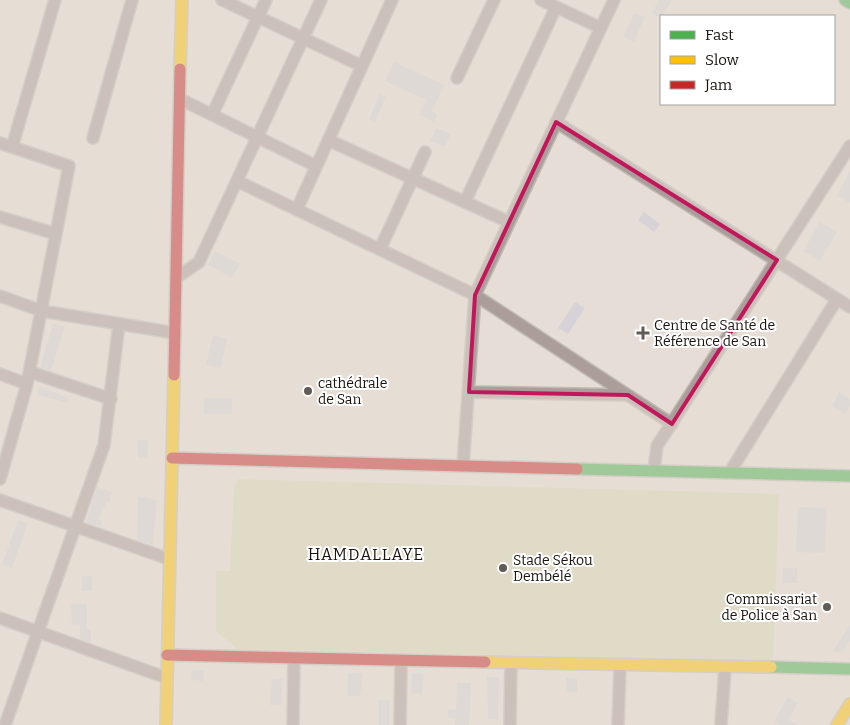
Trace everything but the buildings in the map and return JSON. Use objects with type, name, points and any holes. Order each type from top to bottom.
[{"type":"street","points":[[12,147],[55,0]]},
{"type":"street","points":[[93,138],[132,0]]},
{"type":"street","points":[[166,725],[182,0]]},
{"type":"street","points":[[222,0],[362,66]]},
{"type":"street","points":[[212,115],[266,0]]},
{"type":"street","points":[[176,278],[199,262],[321,0]]},
{"type":"street","points":[[296,209],[392,0]]},
{"type":"street","points":[[457,78],[494,0]]},
{"type":"street","points":[[541,0],[601,28]]},
{"type":"street","points":[[463,466],[475,295],[614,0]]},
{"type":"street","points":[[845,0],[850,3]]},
{"type":"street","points":[[465,202],[556,7]]},
{"type":"street","points":[[180,99],[316,166]]},
{"type":"street","points":[[556,122],[850,307]]},
{"type":"street","points":[[328,140],[510,222]]},
{"type":"street","points":[[0,143],[69,166],[30,372],[0,479]]},
{"type":"street","points":[[654,470],[657,446],[850,146]]},
{"type":"street","points":[[380,249],[426,152]]},
{"type":"street","points":[[237,181],[475,295],[672,424]]},
{"type":"street","points":[[0,216],[56,234]]},
{"type":"street","points":[[0,296],[42,311],[175,334]]},
{"type":"street","points":[[730,472],[837,299]]},
{"type":"street","points":[[5,725],[104,445],[119,324]]},
{"type":"street","points":[[30,372],[111,399]]},
{"type":"street","points":[[1,375],[27,384]]},
{"type":"street","points":[[468,392],[628,395]]},
{"type":"street","points":[[172,458],[850,476]]},
{"type":"street","points":[[0,500],[169,559]]},
{"type":"street","points":[[0,618],[167,678]]},
{"type":"street","points":[[168,655],[511,664],[850,669]]},
{"type":"street","points":[[293,725],[294,659]]},
{"type":"street","points":[[400,725],[401,661]]},
{"type":"street","points":[[510,725],[511,664]]},
{"type":"street","points":[[618,725],[620,666]]},
{"type":"street","points":[[721,725],[725,668]]},
{"type":"street","points":[[837,725],[850,704]]},
{"type":"highlighted area","points":[[556,122],[777,260],[672,424],[628,395],[469,392],[475,295]]},
{"type":"shaded area","name":"Stade Sékou Dembélé","points":[[238,479],[779,494],[773,661],[237,649],[216,631],[216,571],[230,571],[234,487]]},
{"type":"traffic: fast","points":[[845,0],[850,3]]},
{"type":"traffic: fast","points":[[577,469],[850,476]]},
{"type":"traffic: fast","points":[[771,667],[850,669]]},
{"type":"traffic: slow","points":[[180,69],[182,0]]},
{"type":"traffic: slow","points":[[166,725],[174,375]]},
{"type":"traffic: slow","points":[[485,662],[771,667]]},
{"type":"traffic: slow","points":[[837,725],[850,704]]},
{"type":"traffic: jam","points":[[174,375],[180,69]]},
{"type":"traffic: jam","points":[[172,458],[577,469]]},
{"type":"traffic: jam","points":[[167,655],[485,662]]},
{"type":"place","name":"Centre de Santé de Référence de San","points":[[643,333]]},
{"type":"place","name":"cathédrale de San","points":[[308,391]]},
{"type":"place","name":"Stade Sékou Dembélé","points":[[503,568]]},
{"type":"place","name":"Commissariat de Police à San","points":[[827,607]]},
{"type":"district","name":"HAMDALLAYE","points":[[366,554]]}]
